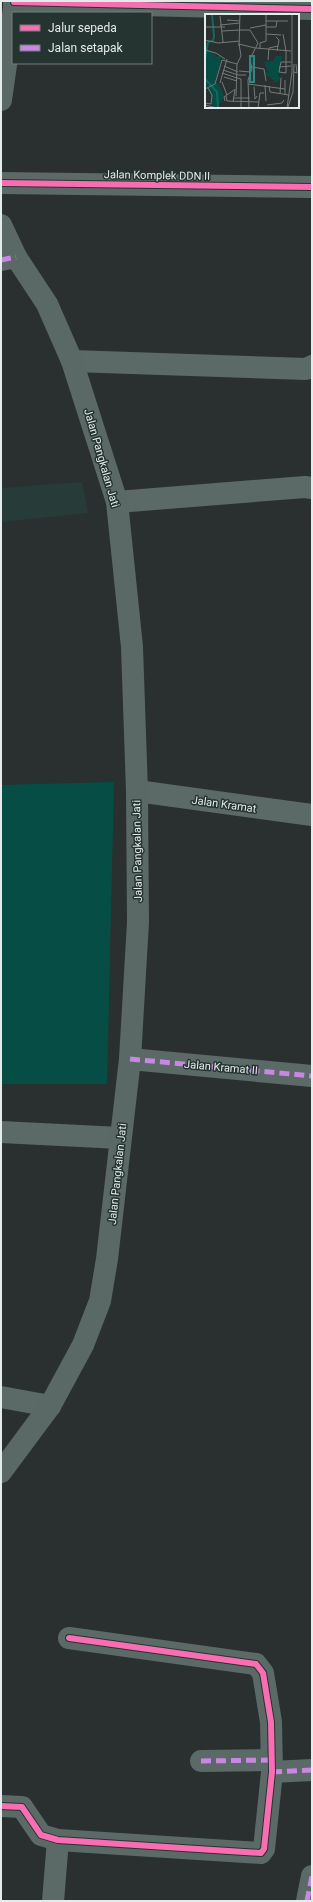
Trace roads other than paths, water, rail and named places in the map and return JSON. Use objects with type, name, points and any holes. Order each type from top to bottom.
[{"type":"main road","points":[[19,12],[21,2]]},
{"type":"main road","points":[[1,100],[12,46]]},
{"type":"main road","name":"Jalan Pangkalan Jati","points":[[1,225],[8,258],[47,304],[72,361],[117,502],[132,647],[137,791],[138,922],[130,1059],[107,1259],[100,1301],[83,1345],[50,1406],[1,1472]]},
{"type":"street","points":[[21,2],[312,9]]},
{"type":"street","name":"Jalan Komplek DDN II","points":[[6,183],[312,187]]},
{"type":"street","points":[[72,361],[306,369],[312,366]]},
{"type":"street","points":[[117,502],[305,487],[312,488]]},
{"type":"street","name":"Jalan Kramat","points":[[137,791],[312,815]]},
{"type":"street","name":"Jalan Kramat II","points":[[130,1059],[312,1076]]},
{"type":"street","points":[[1,1132],[120,1138]]},
{"type":"street","points":[[1,1397],[50,1406]]},
{"type":"street","points":[[1,1806],[22,1807],[42,1835],[58,1840],[261,1854],[264,1849],[272,1766],[271,1722],[263,1673],[256,1664],[69,1638]]},
{"type":"street","points":[[201,1761],[312,1770]]},
{"type":"street","points":[[53,1901],[58,1840]]},
{"type":"street","points":[[307,1901],[312,1876]]}]
